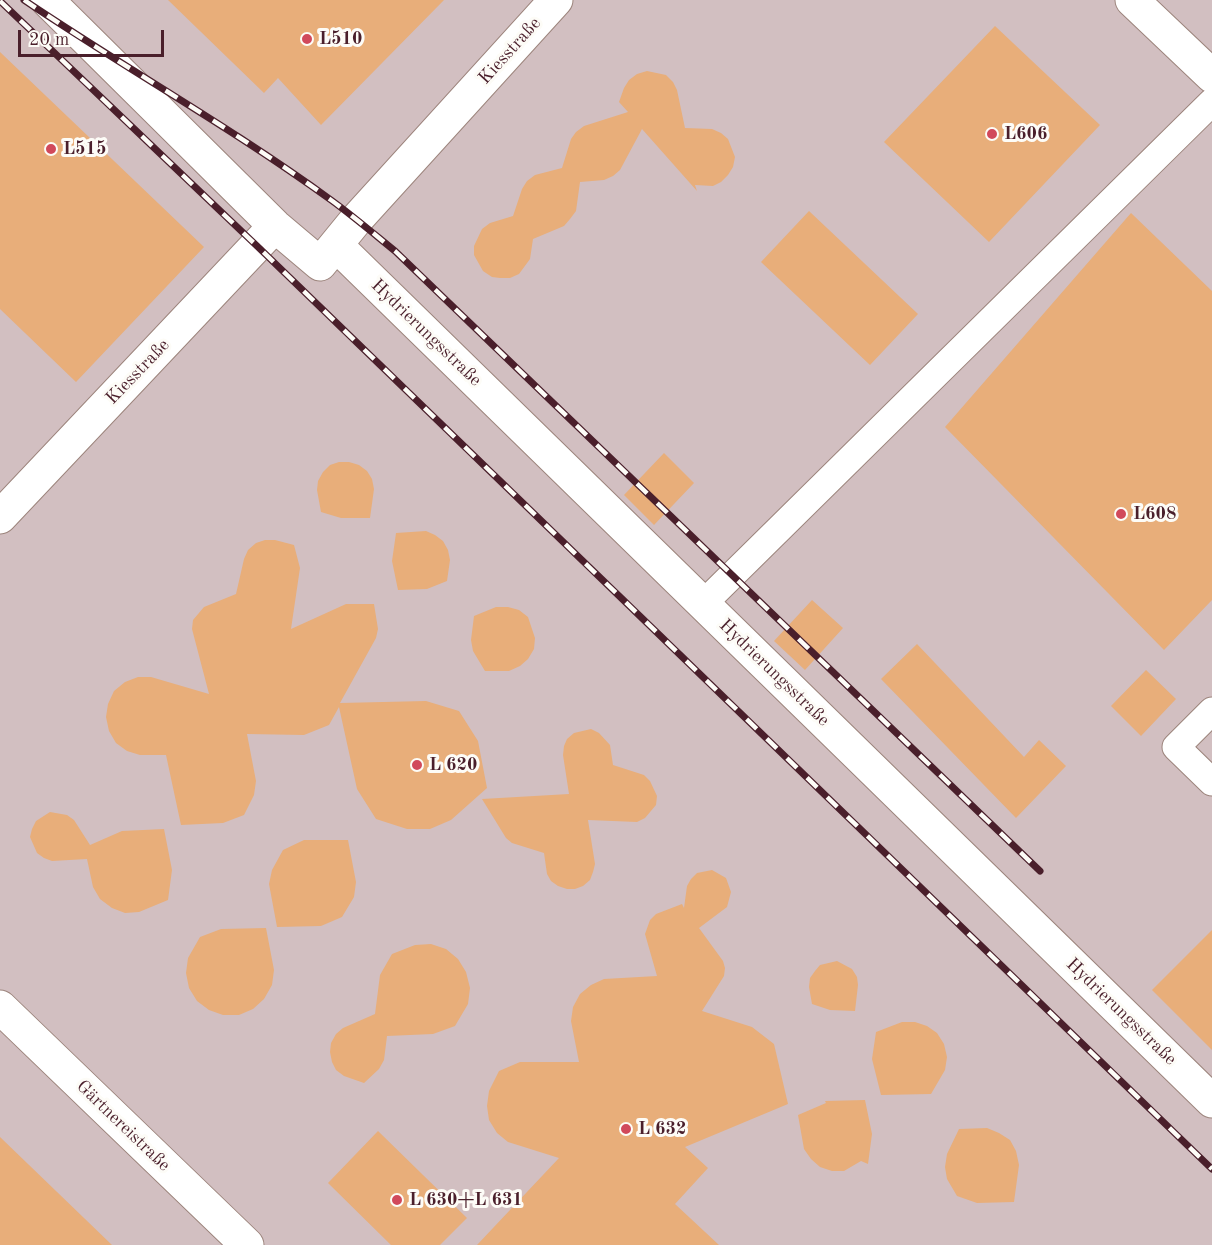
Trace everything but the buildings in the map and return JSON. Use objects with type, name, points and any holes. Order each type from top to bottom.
[{"type":"street","name":"Hydrierungsstraße","points":[[47,0],[275,226],[328,254],[704,604],[1212,1101]]},
{"type":"street","name":"Kiesstraße","points":[[328,254],[556,0]]},
{"type":"street","points":[[1132,0],[1212,76]]},
{"type":"street","name":"Kiesstraße","points":[[3,509],[275,226]]},
{"type":"street","name":"Gärtnereistraße","points":[[0,1007],[247,1245]]},
{"type":"lane","points":[[704,604],[1212,102]]},
{"type":"lane","points":[[1212,711],[1176,747],[1212,782]]},
{"type":"shaded area","points":[[0,0],[1212,0],[1212,1245],[0,1245]]},
{"type":"railway","points":[[24,0],[294,174],[339,206],[395,251],[1040,871]]},
{"type":"railway","points":[[0,1],[257,246],[1212,1169]]},
{"type":"place","name":"L510","points":[[307,39]]},
{"type":"place","name":"L606","points":[[992,134]]},
{"type":"place","name":"L515","points":[[51,149]]},
{"type":"place","name":"L608","points":[[1121,514]]},
{"type":"place","name":"L 620","points":[[417,765]]},
{"type":"place","name":"L 632","points":[[626,1129]]},
{"type":"place","name":"L 630+L 631","points":[[397,1200]]}]
